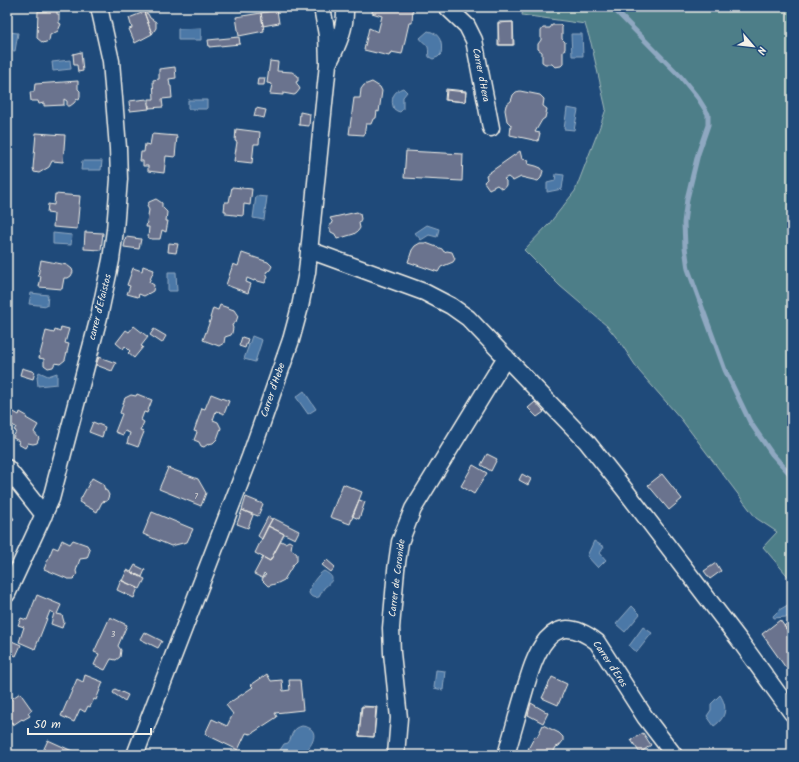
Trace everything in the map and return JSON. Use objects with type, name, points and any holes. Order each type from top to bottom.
[{"type":"street","name":"carrer d'Efaistos","points":[[7,594],[51,499],[103,301],[111,260],[119,179],[110,61],[99,7]]},
{"type":"street","name":"Carrer d'Hebe","points":[[135,755],[250,457],[291,340],[300,307],[307,272],[328,64],[327,35],[322,7]]},
{"type":"street","points":[[328,64],[340,39],[343,28],[345,7]]},
{"type":"street","name":"Carrer d'Hera","points":[[447,7],[466,26],[474,40],[491,128]]},
{"type":"street","points":[[309,250],[424,292],[438,298],[468,318],[587,442],[626,490],[740,640],[792,713]]},
{"type":"street","name":"Carrer de Coronide","points":[[396,755],[399,718],[392,653],[391,628],[400,542],[413,509],[506,357]]},
{"type":"street","points":[[7,468],[44,515]]},
{"type":"street","name":"Carrer d'Eros","points":[[506,755],[531,668],[537,653],[546,639],[554,633],[561,630],[570,629],[578,630],[589,635],[597,642],[645,717],[674,755]]},
{"type":"green space","points":[[523,7],[792,7],[792,581],[763,547],[777,532],[756,518],[681,419],[639,371],[620,342],[607,326],[560,286],[524,250],[549,224],[575,191],[606,109],[591,43],[585,24],[522,15]]},
{"type":"water","points":[[201,28],[201,40],[178,40],[178,29]]},
{"type":"water","points":[[428,31],[438,36],[442,46],[441,54],[433,59],[429,57],[428,47],[420,38]]},
{"type":"water","points":[[8,32],[18,33],[15,51],[7,50]]},
{"type":"water","points":[[571,34],[582,34],[583,56],[572,56]]},
{"type":"water","points":[[70,60],[71,69],[53,71],[52,62]]},
{"type":"water","points":[[403,88],[407,92],[403,97],[403,109],[400,112],[394,109],[392,99],[397,91]]},
{"type":"water","points":[[188,100],[207,100],[207,109],[188,109]]},
{"type":"water","points":[[567,108],[578,110],[574,130],[564,129]]},
{"type":"water","points":[[82,161],[102,161],[101,170],[81,170]]},
{"type":"water","points":[[556,174],[564,175],[562,189],[547,192],[547,183],[555,181]]},
{"type":"water","points":[[256,196],[267,197],[264,220],[253,218]]},
{"type":"water","points":[[427,225],[439,229],[437,237],[429,235],[421,240],[415,233]]},
{"type":"water","points":[[53,233],[72,235],[71,245],[53,244]]},
{"type":"water","points":[[168,272],[176,272],[177,291],[168,291]]},
{"type":"water","points":[[31,293],[48,295],[47,306],[29,304]]},
{"type":"water","points":[[252,336],[262,340],[255,362],[244,359]]},
{"type":"water","points":[[39,372],[48,376],[57,373],[57,384],[38,386],[37,377]]},
{"type":"water","points":[[304,391],[316,409],[308,414],[296,397]]},
{"type":"water","points":[[594,541],[604,547],[600,553],[606,560],[598,568],[587,556]]},
{"type":"water","points":[[324,571],[331,576],[332,580],[324,588],[319,597],[312,597],[309,593],[311,587],[317,577]]},
{"type":"water","points":[[792,601],[792,618],[774,618],[773,616],[779,610]]},
{"type":"water","points":[[632,606],[640,614],[625,632],[616,624]]},
{"type":"water","points":[[643,627],[652,633],[637,652],[629,646]]},
{"type":"water","points":[[436,670],[445,671],[443,690],[434,688]]},
{"type":"water","points":[[720,695],[723,699],[725,708],[723,716],[714,726],[707,716],[711,710],[711,704]]},
{"type":"water","points":[[302,726],[312,730],[314,734],[314,739],[309,748],[301,755],[282,755],[280,750],[284,744],[288,743],[295,729]]},
{"type":"building","points":[[47,7],[57,7],[59,23],[61,24],[58,31],[50,35],[49,41],[43,43],[37,38],[38,11],[47,11]]},
{"type":"building","points":[[373,7],[413,8],[412,23],[409,23],[402,54],[391,52],[389,56],[364,50],[369,28],[378,32],[382,16],[372,13]]},
{"type":"building","points":[[492,7],[515,7],[497,12]]},
{"type":"building","points":[[277,10],[279,23],[263,26],[261,13]]},
{"type":"building","points":[[144,12],[156,22],[156,28],[152,34]]},
{"type":"building","points":[[144,12],[152,34],[135,43],[129,29],[132,28],[129,18]]},
{"type":"building","points":[[261,13],[264,31],[239,36],[236,17]]},
{"type":"building","points":[[498,22],[513,22],[513,45],[498,45]]},
{"type":"building","points":[[513,22],[514,45],[499,45],[498,23]]},
{"type":"building","points":[[552,25],[560,25],[562,27],[562,39],[565,42],[563,64],[555,67],[552,64],[545,64],[542,62],[542,52],[538,49],[538,44],[541,40],[541,31],[543,28],[550,28]]},
{"type":"building","points":[[239,37],[240,44],[209,47],[208,40]]},
{"type":"building","points":[[81,52],[83,71],[78,72],[77,65],[74,65],[73,54]]},
{"type":"building","points":[[270,61],[278,62],[277,71],[292,72],[298,76],[298,81],[296,82],[300,89],[296,94],[270,94],[272,84],[267,83]]},
{"type":"building","points":[[175,67],[176,78],[169,79],[172,98],[162,99],[163,107],[149,108],[149,99],[154,99],[153,80],[159,79],[159,69]]},
{"type":"building","points":[[258,78],[265,78],[264,85],[257,85]]},
{"type":"building","points":[[78,81],[80,97],[79,100],[77,99],[70,106],[67,106],[67,101],[64,99],[64,105],[44,106],[44,103],[39,104],[38,101],[31,101],[30,92],[34,92],[35,84]]},
{"type":"building","points":[[372,82],[380,87],[382,91],[379,112],[377,111],[376,118],[373,119],[371,124],[366,124],[364,135],[349,134],[354,98],[360,98],[361,89],[364,85]]},
{"type":"building","points":[[446,89],[466,91],[465,102],[445,100]]},
{"type":"building","points":[[447,90],[466,92],[465,102],[446,100]]},
{"type":"building","points":[[520,91],[540,95],[544,99],[543,106],[547,109],[545,118],[542,120],[535,132],[540,133],[538,141],[510,135],[511,125],[507,121],[505,110],[506,105],[511,101],[516,92]]},
{"type":"building","points":[[147,99],[149,109],[130,111],[129,101]]},
{"type":"building","points":[[256,108],[266,110],[264,118],[254,116]]},
{"type":"building","points":[[300,112],[310,114],[309,126],[299,125]]},
{"type":"building","points":[[236,129],[260,132],[259,144],[254,144],[252,163],[234,161],[237,142],[235,141]]},
{"type":"building","points":[[36,133],[65,135],[63,162],[52,161],[49,167],[39,173],[34,172],[33,168]]},
{"type":"building","points":[[152,134],[177,136],[175,157],[166,156],[164,173],[148,171],[148,166],[143,166],[143,161],[140,161],[141,152],[144,152],[145,144],[150,145]]},
{"type":"building","points":[[406,151],[463,154],[462,181],[404,178]]},
{"type":"building","points":[[520,151],[522,159],[529,160],[528,164],[541,168],[543,171],[541,178],[538,181],[521,177],[513,181],[508,177],[504,179],[506,181],[506,185],[504,188],[502,189],[497,185],[489,189],[484,182],[487,179],[486,175]]},
{"type":"building","points":[[232,187],[252,189],[250,205],[244,204],[243,216],[226,214],[226,211],[224,211],[225,202],[229,202]]},
{"type":"building","points":[[55,194],[80,196],[77,229],[53,227],[54,214],[47,213],[48,204],[54,205]]},
{"type":"building","points":[[156,199],[162,203],[162,207],[167,212],[166,221],[168,221],[166,232],[162,230],[160,239],[152,239],[148,238],[149,227],[146,227],[149,210],[147,206],[149,202]]},
{"type":"building","points":[[357,212],[360,214],[361,219],[359,223],[360,228],[358,231],[354,234],[337,239],[335,234],[331,232],[329,226],[333,223],[330,218]]},
{"type":"building","points":[[85,232],[103,233],[101,250],[84,249]]},
{"type":"building","points":[[126,237],[141,239],[139,249],[124,247]]},
{"type":"building","points":[[169,243],[178,244],[176,253],[168,252]]},
{"type":"building","points":[[420,243],[426,243],[442,249],[444,252],[452,252],[455,259],[453,262],[441,267],[438,272],[408,262],[412,250]]},
{"type":"building","points":[[242,253],[268,262],[272,266],[270,270],[266,272],[268,277],[265,283],[247,278],[246,282],[251,284],[248,293],[226,285],[233,264],[238,266]]},
{"type":"building","points":[[41,260],[67,265],[72,269],[73,272],[71,276],[64,278],[62,289],[39,287],[41,276],[38,276]]},
{"type":"building","points":[[143,266],[154,270],[149,282],[154,285],[153,291],[144,296],[139,294],[138,297],[127,294],[130,286],[127,285],[133,268],[142,271]]},
{"type":"building","points":[[220,305],[234,310],[238,316],[236,322],[232,325],[233,328],[231,335],[225,337],[224,343],[219,346],[203,340],[213,308],[218,310]]},
{"type":"building","points":[[134,326],[148,337],[141,346],[143,347],[134,358],[128,353],[130,351],[125,346],[123,349],[116,343],[126,330],[129,332]]},
{"type":"building","points":[[61,327],[69,329],[65,343],[69,344],[65,360],[60,364],[55,363],[53,367],[48,368],[44,365],[44,359],[39,358],[46,331],[54,333],[55,330],[60,332]]},
{"type":"building","points":[[154,329],[166,336],[162,343],[150,335]]},
{"type":"building","points":[[242,337],[248,339],[245,348],[239,346]]},
{"type":"building","points":[[99,357],[116,363],[112,371],[96,365]]},
{"type":"building","points":[[22,368],[35,372],[33,379],[20,375]]},
{"type":"building","points":[[137,394],[152,400],[147,413],[144,412],[141,420],[144,422],[140,431],[144,432],[138,447],[127,443],[130,433],[125,431],[123,435],[115,432],[122,414],[120,413],[125,398],[131,395],[136,396]]},
{"type":"building","points":[[211,394],[229,401],[224,414],[216,411],[213,420],[218,422],[221,428],[217,439],[213,443],[204,447],[201,446],[199,442],[194,440],[197,432],[194,431],[202,408],[205,409]]},
{"type":"building","points":[[535,402],[544,412],[537,417],[528,408]]},
{"type":"building","points":[[7,408],[19,415],[20,412],[27,416],[26,418],[38,425],[34,432],[39,438],[37,443],[28,443],[25,448],[18,444],[19,441],[13,438],[16,427],[7,423]]},
{"type":"building","points":[[93,422],[105,427],[102,437],[89,432]]},
{"type":"building","points":[[487,454],[497,459],[491,471],[481,465]]},
{"type":"building","points":[[473,465],[487,473],[474,494],[461,486]]},
{"type":"building","points":[[168,468],[198,479],[206,493],[201,506],[159,489]]},
{"type":"building","points":[[522,474],[531,479],[528,485],[519,480]]},
{"type":"building","points":[[662,474],[682,499],[669,510],[648,485]]},
{"type":"building","points":[[92,478],[103,484],[109,495],[107,501],[102,502],[97,512],[79,502]]},
{"type":"building","points":[[343,484],[362,492],[350,524],[330,517]]},
{"type":"building","points":[[246,497],[263,504],[258,516],[242,510]]},
{"type":"building","points":[[359,500],[365,502],[359,519],[352,516]]},
{"type":"building","points":[[8,510],[14,519],[7,523],[7,511]]},
{"type":"building","points":[[242,510],[253,515],[248,528],[237,524]]},
{"type":"building","points":[[152,512],[193,529],[187,542],[171,546],[143,534]]},
{"type":"building","points":[[268,517],[272,519],[262,539],[258,536]]},
{"type":"building","points":[[273,518],[299,531],[295,539],[268,526]]},
{"type":"building","points":[[268,526],[284,534],[270,561],[255,553]]},
{"type":"building","points":[[62,540],[70,544],[73,540],[87,545],[90,550],[87,558],[80,559],[76,571],[77,575],[73,579],[68,579],[44,569],[53,547],[58,549]]},
{"type":"building","points":[[281,541],[285,543],[289,541],[292,543],[291,549],[297,554],[297,561],[284,580],[268,586],[262,580],[266,575],[264,573],[262,578],[254,574],[263,557],[270,561]]},
{"type":"building","points":[[327,560],[335,567],[331,572],[322,565]]},
{"type":"building","points":[[716,563],[721,571],[710,579],[704,571]]},
{"type":"building","points":[[135,565],[145,570],[142,577],[131,572]]},
{"type":"building","points":[[127,570],[145,579],[140,589],[122,581]]},
{"type":"building","points":[[121,580],[138,588],[134,598],[117,590]]},
{"type":"building","points":[[37,595],[61,605],[57,614],[62,615],[64,622],[62,628],[51,624],[54,613],[50,611],[35,649],[19,642],[24,627],[18,625],[21,618],[27,620]]},
{"type":"building","points":[[110,617],[127,625],[118,646],[121,650],[120,657],[116,660],[111,659],[105,670],[94,665],[99,654],[94,652]]},
{"type":"building","points":[[780,620],[792,637],[792,663],[786,668],[762,634]]},
{"type":"building","points":[[789,622],[792,626],[792,637],[784,626]]},
{"type":"building","points":[[144,632],[162,641],[158,648],[140,639]]},
{"type":"building","points":[[7,639],[21,645],[16,656],[7,652]]},
{"type":"building","points":[[267,674],[271,681],[282,680],[283,691],[290,690],[289,680],[300,680],[303,710],[275,713],[277,717],[251,734],[246,733],[238,750],[205,734],[212,719],[227,726],[233,714],[226,705],[253,687],[251,685]]},
{"type":"building","points":[[85,675],[103,682],[96,700],[94,699],[90,707],[88,706],[85,712],[80,709],[74,722],[61,716],[77,679],[83,682]]},
{"type":"building","points":[[552,677],[567,684],[558,705],[542,698]]},
{"type":"building","points":[[115,689],[128,695],[125,701],[113,693]]},
{"type":"building","points":[[20,693],[32,710],[28,713],[30,716],[13,725],[7,715],[7,702]]},
{"type":"building","points":[[531,703],[548,713],[543,723],[528,715]]},
{"type":"building","points":[[362,706],[377,707],[374,737],[359,736]]},
{"type":"building","points":[[361,707],[376,707],[374,737],[359,736]]},
{"type":"building","points":[[543,725],[559,733],[563,737],[563,741],[556,747],[552,755],[528,755],[530,750],[528,749],[535,736],[537,737]]},
{"type":"building","points":[[643,733],[651,745],[640,753],[631,740]]},
{"type":"building","points":[[48,740],[81,755],[41,755]]},
{"type":"waterway","points":[[612,7],[681,77],[698,98],[708,114],[708,125],[698,154],[687,199],[684,223],[688,269],[725,370],[750,422],[772,454],[792,476]]}]
